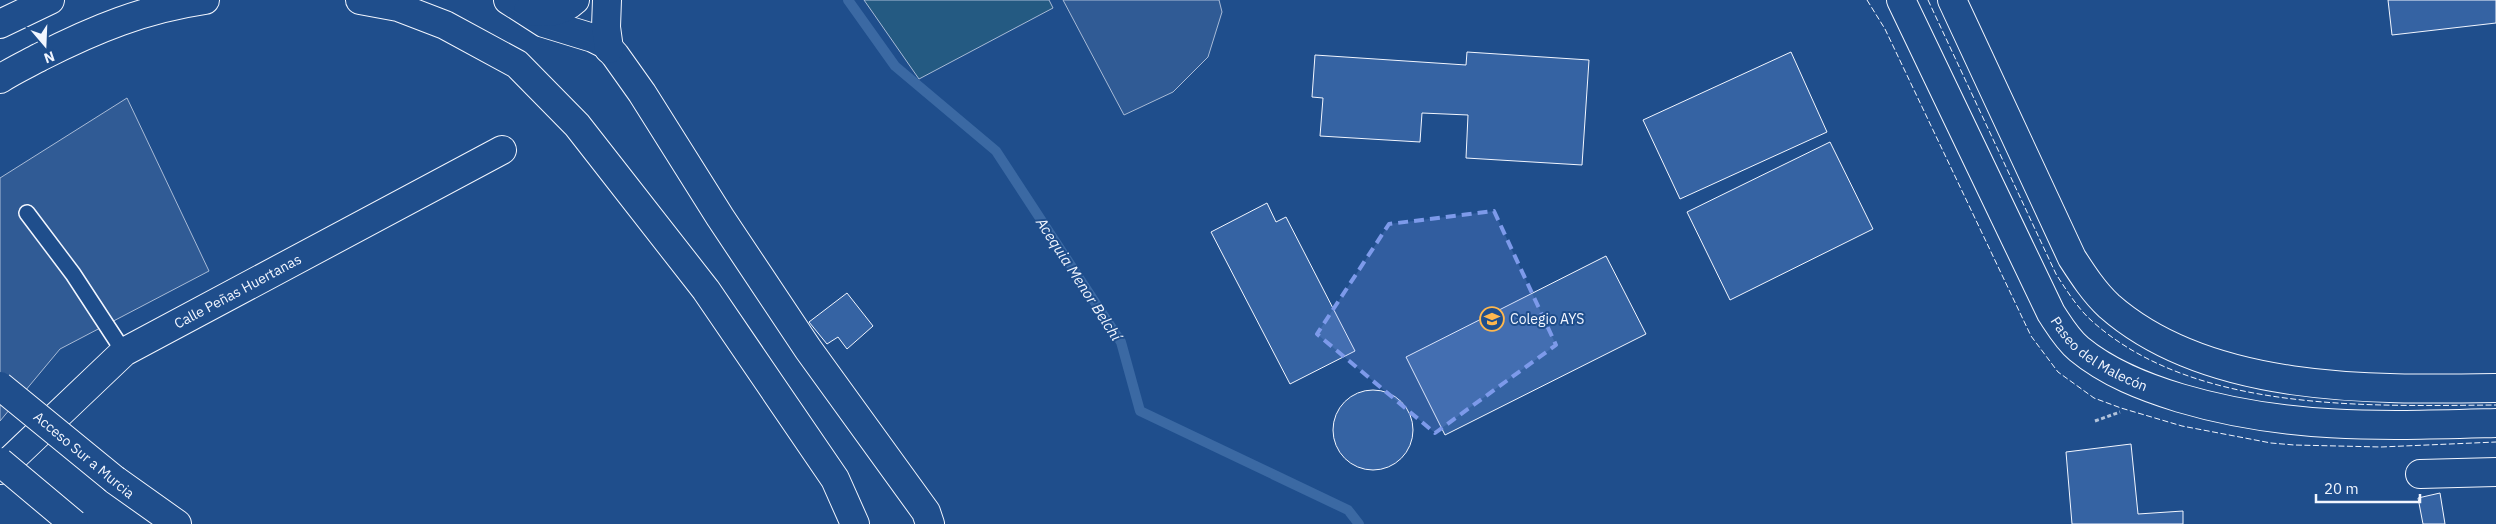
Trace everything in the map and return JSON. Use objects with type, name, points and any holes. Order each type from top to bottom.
[{"type":"main road","points":[[0,24],[50,0]]},
{"type":"main road","points":[[0,79],[67,43],[125,18],[168,6],[205,0]]},
{"type":"main road","points":[[360,0],[398,7],[445,25],[517,64],[578,125],[706,290],[835,478],[855,524]]},
{"type":"main road","points":[[515,5],[550,13],[565,8],[575,0]]},
{"type":"main road","points":[[607,0],[606,27],[609,49]]},
{"type":"main road","name":"Paseo del Malecón","points":[[1901,0],[2050,313],[2078,348],[2093,360],[2127,378],[2165,393],[2206,405],[2282,420],[2338,425],[2496,423]]},
{"type":"main road","points":[[1952,0],[2072,258],[2097,293],[2123,316],[2168,345],[2196,356],[2245,370],[2304,382],[2376,389],[2496,388]]},
{"type":"main road","points":[[515,5],[544,23],[584,33],[605,44],[609,49],[642,93],[720,217],[808,349],[926,512],[930,524]]},
{"type":"main road","name":"Calle Peñas Huertanas","points":[[0,470],[124,352],[502,150]]},
{"type":"main road","name":"Acceso Sur a Murcia","points":[[0,386],[167,524]]},
{"type":"main road","points":[[0,462],[74,524]]},
{"type":"main road","points":[[2420,474],[2496,472]]},
{"type":"main road","points":[[115,480],[177,524]]},
{"type":"lane","points":[[26,213],[73,274],[124,352]]},
{"type":"path","points":[[2095,421],[2121,411]]},
{"type":"highlighted area","points":[[1494,211],[1556,345],[1435,433],[1317,334],[1389,224]]},
{"type":"shaded area","points":[[864,0],[1049,0],[1053,8],[919,79]]},
{"type":"shaded area","points":[[1063,0],[1219,0],[1222,12],[1208,57],[1173,92],[1124,115]]},
{"type":"shaded area","points":[[127,98],[209,271],[60,349],[0,421],[0,178]]},
{"type":"building","points":[[2388,0],[2496,0],[2496,23],[2392,35]]},
{"type":"building","points":[[1467,52],[1589,60],[1582,165],[1466,158],[1468,115],[1422,113],[1420,142],[1320,136],[1323,98],[1312,97],[1315,55],[1466,65]]},
{"type":"building","points":[[1791,52],[1827,132],[1680,199],[1643,120]]},
{"type":"building","points":[[1830,142],[1873,229],[1730,300],[1687,212]]},
{"type":"building","points":[[1267,203],[1276,222],[1286,217],[1355,351],[1290,384],[1211,232]]},
{"type":"building","points":[[1606,256],[1646,334],[1445,435],[1406,357]]},
{"type":"building","points":[[847,293],[873,326],[847,349],[838,337],[827,344],[809,322]]},
{"type":"building","points":[[1373,390],[1388,393],[1401,402],[1410,415],[1413,430],[1410,445],[1401,458],[1388,467],[1373,470],[1358,467],[1345,458],[1336,445],[1333,430],[1336,415],[1345,402],[1358,393]]},
{"type":"building","points":[[2131,444],[2138,514],[2183,511],[2183,524],[2072,524],[2066,452]]},
{"type":"building","points":[[2440,493],[2445,524],[2423,524],[2418,498]]},
{"type":"waterway","name":"Acequia Menor Belchí","points":[[848,0],[895,66],[996,151],[1121,342],[1140,411],[1348,510],[1359,524]]},
{"type":"fence","points":[[1867,0],[1885,29],[2031,336],[2058,372],[2094,398],[2182,426],[2271,443],[2381,447],[2496,442]]},
{"type":"fence","points":[[1928,0],[2056,274],[2073,300],[2093,322],[2135,352],[2181,374],[2232,389],[2285,398],[2339,403],[2394,405],[2496,405]]},
{"type":"place","name":"Colegio AYS","points":[[1492,319]]}]
